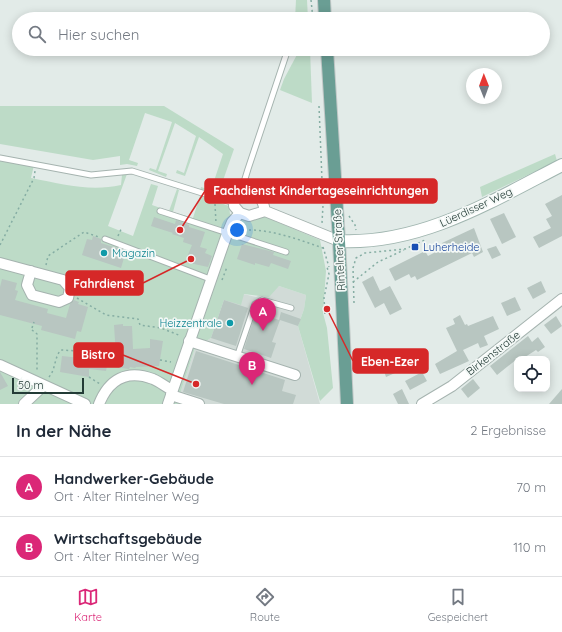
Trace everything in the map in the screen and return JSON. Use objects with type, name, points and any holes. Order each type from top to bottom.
[{"type":"main road","points":[[324,0],[325,12]]},
{"type":"main road","name":"Rintelner Straße","points":[[327,56],[347,404]]},
{"type":"main road","name":"Lüerdisser Weg","points":[[339,241],[365,241],[421,230],[454,220],[562,166]]},
{"type":"street","points":[[265,211],[258,194],[252,189],[245,188],[238,192],[234,200],[236,210],[240,213],[249,216],[265,211],[339,241]]},
{"type":"street","points":[[170,396],[189,341],[232,235],[232,222],[240,213]]},
{"type":"street","points":[[0,263],[66,282],[70,288],[70,295],[65,301],[59,302],[32,295],[27,285],[31,272]]},
{"type":"street","name":"Birkenstraße","points":[[422,404],[452,386],[562,299]]},
{"type":"street","points":[[189,341],[295,375]]},
{"type":"street","points":[[0,365],[85,404]]},
{"type":"street","points":[[99,404],[107,388],[121,378],[133,375],[153,379],[170,396],[199,404]]},
{"type":"street","points":[[24,404],[43,386]]},
{"type":"lane","points":[[245,188],[244,182],[248,169],[286,56]]},
{"type":"lane","points":[[0,158],[90,175],[132,171],[234,200]]},
{"type":"lane","points":[[160,211],[286,252]]},
{"type":"lane","points":[[105,239],[214,281]]},
{"type":"lane","points":[[237,357],[254,304],[262,300],[292,308]]},
{"type":"path","points":[[311,0],[312,12]]},
{"type":"path","points":[[319,104],[323,206]]},
{"type":"path","points":[[0,245],[34,178],[37,164]]},
{"type":"path","points":[[115,243],[122,227]]},
{"type":"path","points":[[232,235],[239,231],[256,230],[289,236],[323,248]]},
{"type":"path","points":[[43,275],[48,256],[84,232],[105,239]]},
{"type":"path","points":[[353,282],[378,262],[405,249]]},
{"type":"path","points":[[353,268],[355,261],[360,256]]},
{"type":"path","points":[[214,281],[223,279],[228,265]]},
{"type":"path","points":[[326,314],[324,298],[328,274],[327,267]]},
{"type":"path","points":[[70,295],[91,304],[106,315],[138,319],[140,325],[161,328],[189,341]]},
{"type":"path","points":[[34,322],[32,329],[37,334],[36,369],[43,386]]},
{"type":"path","points":[[43,386],[53,373],[57,354],[61,350],[79,351],[83,354],[84,359]]},
{"type":"path","points":[[160,360],[175,362]]},
{"type":"path","points":[[88,377],[107,388]]},
{"type":"shaded area","points":[[279,286],[306,295],[304,309],[298,326],[320,404],[187,404],[178,400],[195,348],[211,338],[224,300],[243,294],[256,297]]},
{"type":"green space","points":[[296,0],[307,0],[308,12],[295,12]]},
{"type":"green space","points":[[296,56],[310,56],[312,103],[280,90]]},
{"type":"green space","points":[[0,106],[164,106],[234,149],[219,192],[229,196],[228,199],[200,191],[201,187],[211,190],[223,154],[199,137],[185,176],[176,173],[177,170],[184,173],[196,136],[175,123],[158,171],[167,174],[166,177],[149,170],[150,168],[156,170],[172,122],[145,113],[129,160],[138,163],[137,166],[127,164],[120,165],[120,156],[93,160],[0,144]]},
{"type":"green space","points":[[555,154],[557,161],[482,197],[480,187]]},
{"type":"green space","points":[[0,161],[34,165],[31,178],[65,185],[98,188],[110,187],[121,185],[122,175],[127,174],[108,226],[133,236],[151,184],[158,186],[152,205],[169,211],[177,189],[179,190],[173,212],[193,218],[200,196],[229,206],[230,214],[246,218],[263,216],[320,240],[326,271],[323,313],[327,328],[333,388],[320,401],[298,326],[304,309],[306,295],[279,286],[269,297],[244,294],[241,305],[224,300],[211,338],[195,348],[178,400],[187,404],[0,404]]},
{"type":"building","points":[[562,195],[562,236],[539,248],[533,237],[551,228],[546,219],[552,216],[545,204]]},
{"type":"building","points":[[504,213],[516,237],[502,244],[490,219]]},
{"type":"building","points":[[154,217],[175,224],[176,220],[189,225],[189,227],[205,232],[200,247],[207,249],[205,253],[212,256],[208,267],[185,262],[192,245],[183,242],[184,238],[151,226]]},
{"type":"building","points":[[474,228],[483,252],[474,257],[472,253],[417,280],[415,276],[411,278],[409,274],[395,281],[389,269],[425,251],[428,256],[445,247],[442,243]]},
{"type":"building","name":"Magazin","points":[[93,236],[101,239],[101,243],[126,251],[121,268],[82,255],[87,239],[92,240]]},
{"type":"building","points":[[242,244],[274,252],[273,255],[291,261],[288,269],[271,263],[269,267],[255,263],[255,265],[237,259]]},
{"type":"building","points":[[496,246],[501,255],[492,259],[487,249]]},
{"type":"building","points":[[373,276],[380,291],[390,286],[402,309],[390,315],[384,303],[375,308],[362,282]]},
{"type":"building","points":[[2,279],[17,283],[15,290],[18,291],[15,300],[48,309],[47,313],[66,318],[70,304],[74,300],[79,302],[78,304],[88,307],[81,332],[77,331],[75,339],[41,330],[42,326],[0,315],[0,287]]},
{"type":"building","points":[[541,281],[546,292],[533,299],[527,288]]},
{"type":"building","points":[[515,297],[521,310],[507,316],[501,303]]},
{"type":"building","name":"Heizzentrale","points":[[224,300],[248,308],[236,346],[211,338]]},
{"type":"building","points":[[256,312],[279,320],[281,312],[301,319],[298,326],[280,320],[272,342],[276,343],[271,358],[244,349]]},
{"type":"building","points":[[460,315],[465,325],[467,324],[468,326],[493,316],[499,329],[484,336],[488,345],[480,348],[478,343],[463,350],[469,361],[440,374],[435,364],[457,351],[446,328],[455,324],[453,319]]},
{"type":"building","points":[[556,316],[562,326],[551,334],[544,325]]},
{"type":"building","points":[[123,324],[123,326],[132,326],[133,349],[150,348],[150,339],[163,341],[159,366],[130,367],[129,369],[107,366],[106,371],[89,369],[89,377],[60,372],[62,356],[90,359],[90,353],[116,356],[114,325]]},
{"type":"building","points":[[528,336],[532,342],[538,337],[545,347],[538,352],[536,350],[527,356],[514,356],[514,361],[497,375],[490,366]]},
{"type":"building","points":[[196,351],[285,380],[282,391],[296,395],[293,404],[224,404],[183,392]]},
{"type":"building","points":[[390,362],[395,373],[386,377],[382,365]]},
{"type":"building","points":[[0,372],[8,386],[0,390]]},
{"type":"building","points":[[422,372],[427,381],[410,390],[405,381]]},
{"type":"building","points":[[473,379],[480,388],[468,398],[461,389]]},
{"type":"building","points":[[402,389],[409,404],[398,404],[393,394]]},
{"type":"building","points":[[562,389],[562,404],[549,404]]},
{"type":"place","name":"Fachdienst Kindertageseinrichtungen","points":[[180,230]]},
{"type":"place","name":"Luherheide","points":[[415,247]]},
{"type":"place","name":"Magazin","points":[[104,253]]},
{"type":"place","name":"Fahrdienst","points":[[191,259]]},
{"type":"place","name":"Eben-Ezer","points":[[327,309]]},
{"type":"place","name":"Heizzentrale","points":[[230,323]]},
{"type":"place","name":"Handwerker-Gebäude","points":[[263,331]]},
{"type":"place","name":"Bistro","points":[[196,384]]},
{"type":"place","name":"Wirtschaftsgebäude","points":[[252,385]]}]
